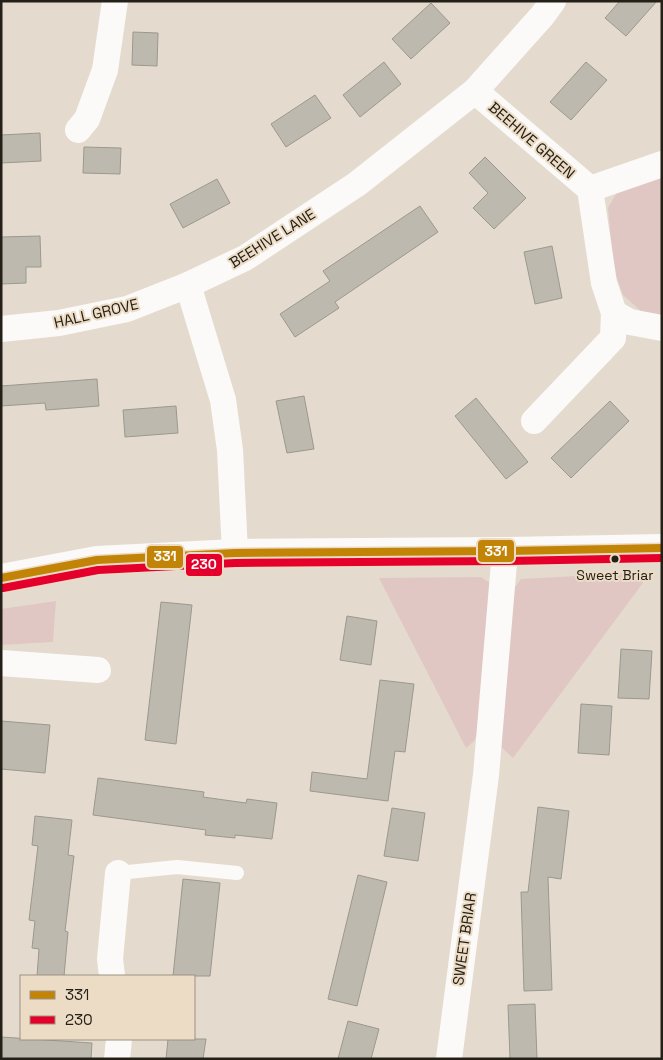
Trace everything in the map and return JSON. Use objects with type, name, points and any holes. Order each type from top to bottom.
[{"type":"street","points":[[78,130],[87,120],[105,70],[115,1]]},
{"type":"street","name":"BEEHIVE LANE","points":[[188,285],[245,258],[357,184],[475,91],[542,16],[553,1]]},
{"type":"street","name":"BEEHIVE GREEN","points":[[475,91],[590,189],[604,282],[614,313],[613,338],[534,421]]},
{"type":"street","name":"BEEHIVE GREEN","points":[[590,189],[662,164]]},
{"type":"street","points":[[188,285],[223,400],[230,450],[236,553]]},
{"type":"street","name":"HALL GROVE","points":[[1,329],[59,323],[127,309],[188,285]]},
{"type":"street","points":[[614,313],[630,322],[662,328]]},
{"type":"street","points":[[1,578],[97,560],[236,553],[662,548]]},
{"type":"street","name":"SWEET BRIAR","points":[[448,1059],[486,775],[505,551]]},
{"type":"street","points":[[1,663],[98,670]]},
{"type":"street","points":[[112,975],[110,959],[118,873]]},
{"type":"street","points":[[117,1059],[119,1040]]},
{"type":"lane","points":[[118,873],[177,867],[238,874]]},
{"type":"shaded area","points":[[662,174],[662,320],[643,313],[623,295],[614,270],[608,208],[620,187]]},
{"type":"shaded area","points":[[651,572],[513,758],[502,748],[501,735],[513,590],[521,579]]},
{"type":"shaded area","points":[[481,577],[490,583],[478,732],[474,741],[466,748],[379,578]]},
{"type":"shaded area","points":[[56,601],[53,642],[1,645],[1,609]]},
{"type":"building","points":[[620,1],[657,1],[626,36],[605,18]]},
{"type":"building","points":[[431,3],[450,23],[411,59],[392,39]]},
{"type":"building","points":[[133,32],[158,33],[157,66],[132,65]]},
{"type":"building","points":[[384,62],[401,84],[360,117],[343,95]]},
{"type":"building","points":[[586,62],[607,80],[571,120],[550,102]]},
{"type":"building","points":[[315,95],[331,118],[286,147],[271,124]]},
{"type":"building","points":[[40,133],[41,161],[1,163],[1,135]]},
{"type":"building","points":[[84,147],[121,148],[120,174],[83,173]]},
{"type":"building","points":[[485,157],[526,198],[494,229],[473,208],[488,193],[469,173]]},
{"type":"building","points":[[217,179],[230,203],[183,228],[170,204]]},
{"type":"building","points":[[420,206],[438,232],[335,302],[339,308],[295,337],[280,314],[330,281],[323,271]]},
{"type":"building","points":[[40,236],[41,267],[26,267],[26,283],[1,284],[1,237]]},
{"type":"building","points":[[552,246],[562,298],[535,304],[524,252]]},
{"type":"building","points":[[97,379],[99,406],[46,410],[45,403],[1,406],[1,386]]},
{"type":"building","points":[[304,396],[314,449],[287,453],[276,401]]},
{"type":"building","points":[[476,398],[528,462],[506,479],[455,416]]},
{"type":"building","points":[[610,401],[629,421],[571,478],[551,458]]},
{"type":"building","points":[[176,406],[178,433],[125,437],[123,410]]},
{"type":"building","points":[[161,602],[192,605],[176,744],[145,740]]},
{"type":"building","points":[[347,616],[377,621],[371,665],[340,660]]},
{"type":"building","points":[[621,649],[652,651],[649,699],[618,698]]},
{"type":"building","points":[[380,680],[414,684],[405,752],[395,751],[388,801],[310,791],[312,772],[367,779]]},
{"type":"building","points":[[581,704],[612,706],[609,755],[578,753]]},
{"type":"building","points":[[1,721],[50,725],[45,773],[1,769]]},
{"type":"building","points":[[98,778],[204,792],[203,797],[246,803],[247,799],[277,803],[272,839],[235,835],[235,838],[205,835],[206,830],[93,815]]},
{"type":"building","points":[[538,807],[569,811],[561,879],[548,877],[552,990],[524,991],[521,892],[528,892]]},
{"type":"building","points":[[392,808],[425,813],[418,861],[384,856]]},
{"type":"building","points":[[35,816],[72,820],[68,855],[74,856],[65,931],[68,932],[64,975],[37,975],[39,949],[32,948],[35,921],[29,920],[38,846],[32,845]]},
{"type":"building","points":[[358,875],[387,882],[357,1006],[328,999]]},
{"type":"building","points":[[183,879],[220,883],[210,976],[173,975]]},
{"type":"building","points":[[535,1004],[537,1059],[510,1059],[508,1005]]},
{"type":"building","points":[[348,1021],[379,1029],[371,1059],[338,1059]]},
{"type":"building","points":[[1,1037],[20,1038],[20,1040],[92,1043],[91,1059],[1,1059]]},
{"type":"building","points":[[206,1039],[203,1059],[166,1059],[168,1040]]},
{"type":"transit line","name":"331","points":[[1,578],[97,560],[235,553],[662,548]]},
{"type":"transit line","name":"230","points":[[3,588],[98,570],[235,563],[662,558]]},
{"type":"place","name":"Sweet Briar","points":[[615,559]]}]
